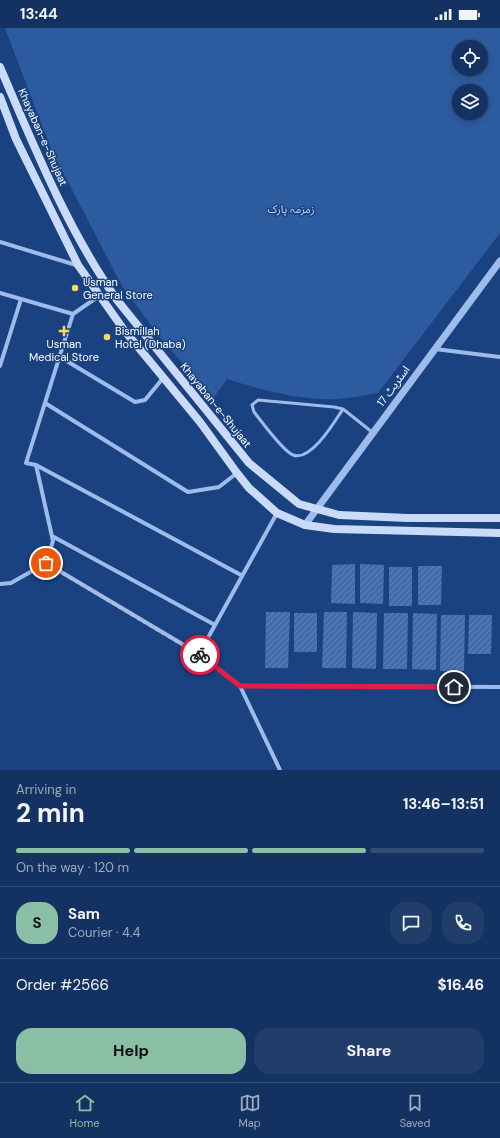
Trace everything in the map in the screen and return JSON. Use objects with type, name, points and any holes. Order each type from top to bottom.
[{"type":"main road","name":"Khayaban-e-Shujaat","points":[[0,67],[47,175],[98,274],[116,300],[249,463],[299,504],[316,510],[339,515],[407,518],[500,518]]},
{"type":"main road","name":"Khayaban-e-Shujaat","points":[[0,97],[16,139],[78,265],[124,330],[200,422],[249,488],[277,513],[305,524],[334,529],[500,532]]},
{"type":"street","points":[[0,242],[78,265]]},
{"type":"street","name":"اسٹریٹ 17","points":[[305,524],[500,261]]},
{"type":"street","points":[[0,293],[73,314]]},
{"type":"street","points":[[99,296],[73,314],[26,463],[36,465],[241,575]]},
{"type":"street","points":[[0,366],[21,299]]},
{"type":"street","points":[[434,349],[500,357]]},
{"type":"street","points":[[60,357],[135,402],[145,400],[164,377]]},
{"type":"street","points":[[45,403],[188,492],[219,487],[237,473]]},
{"type":"street","points":[[0,584],[11,583],[46,563],[53,541],[36,465]]},
{"type":"street","points":[[198,654],[277,513]]},
{"type":"street","points":[[52,536],[214,625]]},
{"type":"street","points":[[46,563],[198,654],[240,686],[280,770]]},
{"type":"street","points":[[240,686],[500,687]]},
{"type":"lane","points":[[343,410],[320,443],[310,451],[300,456],[293,455],[285,449],[254,412],[252,405],[258,400],[334,406],[343,410],[373,432]]},
{"type":"green space","name":"زمزمہ پارک","points":[[5,28],[500,28],[500,233],[378,393],[338,399],[310,398],[268,391],[227,379],[214,397],[162,340],[122,286],[51,149]]},
{"type":"building","points":[[355,564],[355,604],[331,603],[332,565]]},
{"type":"building","points":[[360,564],[384,565],[383,604],[360,603]]},
{"type":"building","points":[[418,566],[442,566],[441,605],[418,605]]},
{"type":"building","points":[[389,567],[412,567],[412,606],[389,606]]},
{"type":"building","points":[[266,612],[290,612],[288,668],[265,668]]},
{"type":"building","points":[[324,612],[347,612],[346,668],[322,668]]},
{"type":"building","points":[[353,612],[377,613],[376,669],[352,668]]},
{"type":"building","points":[[294,613],[317,613],[317,652],[294,652]]},
{"type":"building","points":[[384,613],[408,613],[407,669],[383,669]]},
{"type":"building","points":[[413,613],[437,614],[436,670],[412,669]]},
{"type":"building","points":[[441,615],[465,615],[464,671],[440,671]]},
{"type":"building","points":[[469,615],[492,615],[491,654],[468,654]]},
{"type":"way so far","points":[[46,563],[200,655]]},
{"type":"place","name":"Usman General Store","points":[[75,288]]},
{"type":"place","name":"Usman Medical Store","points":[[64,331]]},
{"type":"place","name":"Bismillah Hotel (Dhaba)","points":[[107,337]]},
{"type":"route","points":[[200,655],[240,686],[454,687]]}]
